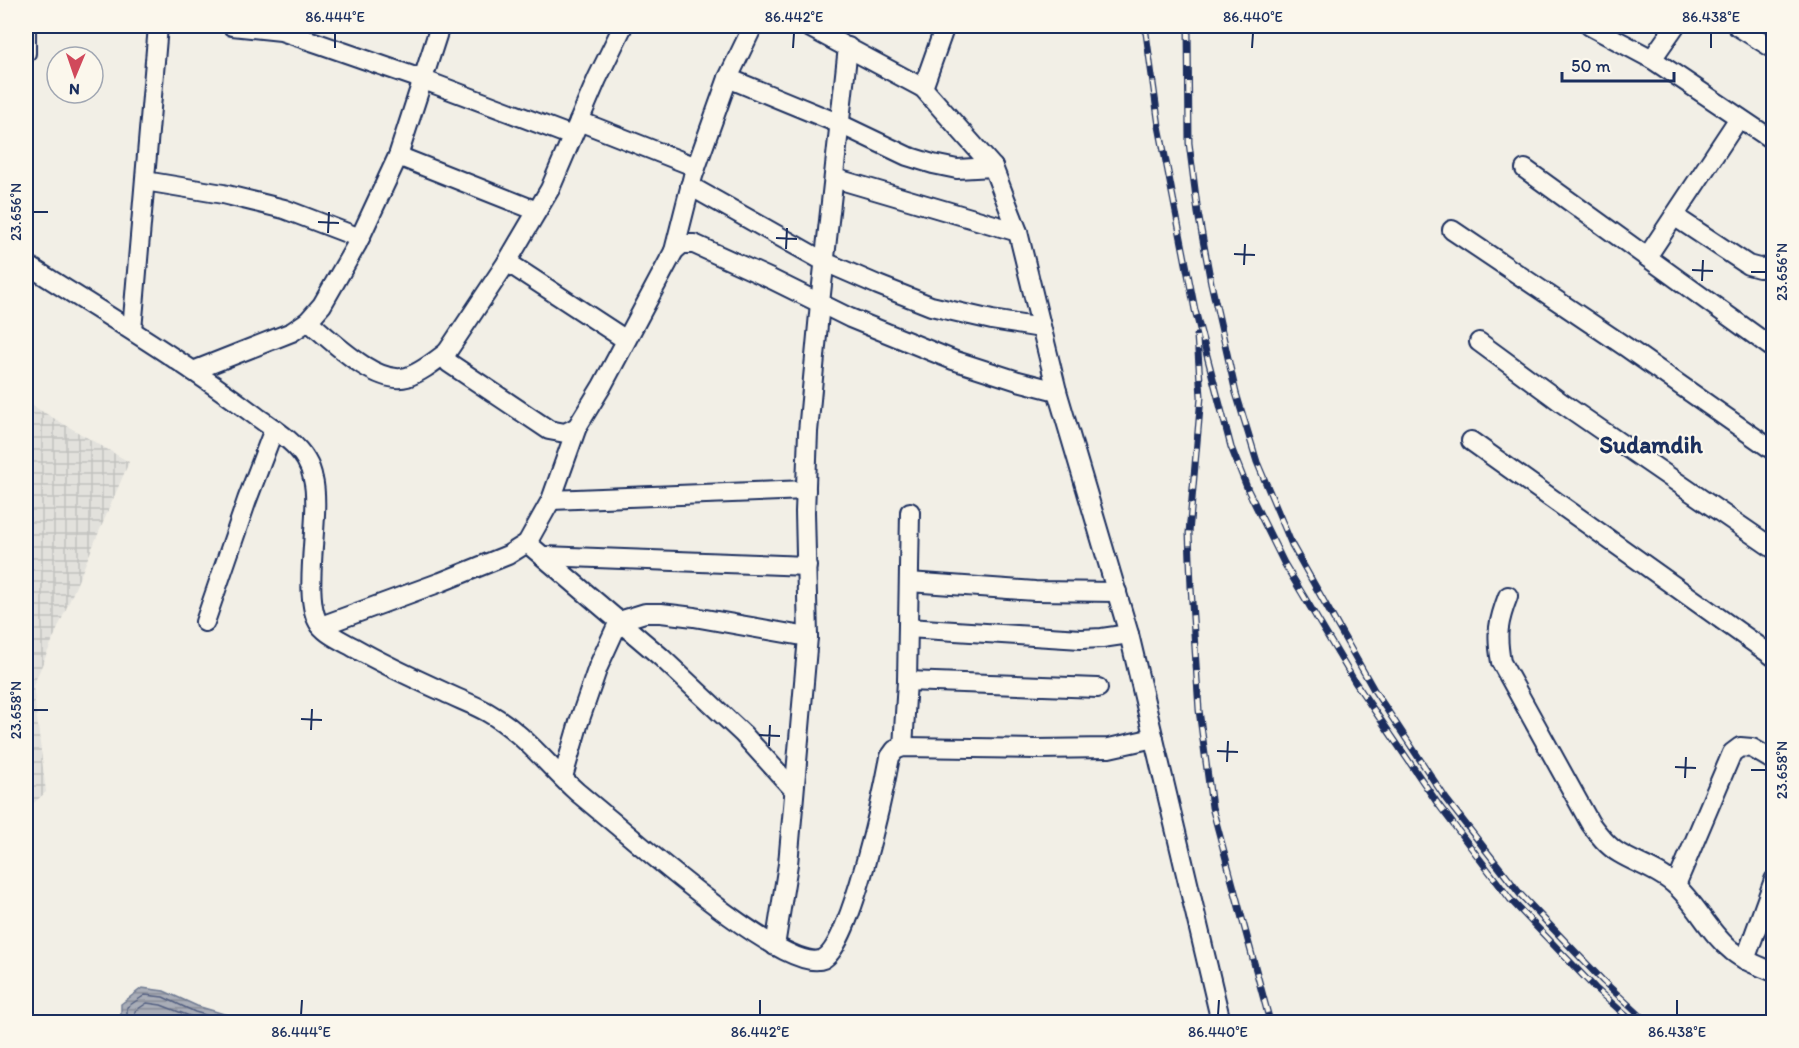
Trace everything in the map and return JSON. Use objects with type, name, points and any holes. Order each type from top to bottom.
[{"type":"street","points":[[26,26],[26,53]]},
{"type":"street","points":[[132,330],[158,26]]},
{"type":"street","points":[[232,26],[281,28],[424,80],[696,167]]},
{"type":"street","points":[[193,371],[292,332],[308,321],[322,305],[360,238],[398,156],[440,26]]},
{"type":"street","points":[[308,321],[349,355],[373,371],[392,378],[414,374],[447,352],[507,262],[550,189],[622,26]]},
{"type":"street","points":[[321,626],[441,582],[508,555],[527,543],[551,500],[577,427],[602,386],[674,251],[696,167],[728,78],[753,26]]},
{"type":"street","points":[[807,26],[923,88],[993,167],[1018,232],[1057,391],[1129,634],[1221,1023]]},
{"type":"street","points":[[923,88],[945,26]]},
{"type":"street","points":[[1590,26],[1652,59],[1773,141]]},
{"type":"street","points":[[1652,59],[1675,26]]},
{"type":"street","points":[[1737,26],[1773,49]]},
{"type":"street","points":[[775,946],[788,864],[808,637],[806,490],[808,432],[848,47]]},
{"type":"street","points":[[728,78],[840,124],[907,156],[957,169],[993,167]]},
{"type":"street","points":[[1647,257],[1739,118]]},
{"type":"street","points":[[398,156],[537,211]]},
{"type":"street","points":[[1526,169],[1773,349]]},
{"type":"street","points":[[834,178],[1018,232]]},
{"type":"street","points":[[145,180],[223,194],[284,209],[360,238]]},
{"type":"street","points":[[690,186],[825,262],[931,306],[1041,328]]},
{"type":"street","points":[[1674,216],[1748,265],[1773,267]]},
{"type":"street","points":[[1452,230],[1626,347],[1773,451]]},
{"type":"street","points":[[674,251],[682,244],[693,244],[850,318],[953,360],[1017,381],[1057,391]]},
{"type":"street","points":[[507,262],[626,340]]},
{"type":"street","points":[[26,264],[193,371],[274,429],[306,458],[314,480],[316,506],[312,590],[315,615],[321,626],[337,638],[375,659],[488,712],[525,739],[576,791],[738,923],[775,946],[801,958],[817,960],[826,958],[834,949],[855,898],[876,821],[890,757],[895,750],[903,747],[1110,748],[1154,738]]},
{"type":"street","points":[[1479,342],[1562,403],[1773,549]]},
{"type":"street","points":[[447,352],[449,363],[549,430],[565,433],[577,427]]},
{"type":"street","points":[[205,622],[274,429]]},
{"type":"street","points":[[1471,441],[1773,657]]},
{"type":"street","points":[[551,500],[806,490]]},
{"type":"street","points":[[903,747],[907,681],[910,512]]},
{"type":"street","points":[[527,543],[662,657],[743,734],[794,790]]},
{"type":"street","points":[[544,556],[807,566]]},
{"type":"street","points":[[909,582],[1035,591],[1117,592]]},
{"type":"street","points":[[1508,596],[1499,620],[1497,643],[1501,662],[1590,823],[1601,838],[1617,852],[1676,885],[1731,951],[1773,972]]},
{"type":"street","points":[[563,777],[598,667],[619,621],[645,613],[661,613],[808,637]]},
{"type":"street","points":[[908,628],[1081,639],[1129,634]]},
{"type":"street","points":[[907,681],[1098,688]]},
{"type":"street","points":[[1676,885],[1732,753],[1740,747],[1752,748],[1773,761]]},
{"type":"street","points":[[1745,960],[1773,880]]},
{"type":"shaded area","points":[[26,402],[129,462],[33,686],[46,792],[26,810]]},
{"type":"water","points":[[142,988],[164,991],[197,1006],[251,1022],[121,1022],[121,1004]]},
{"type":"railway","points":[[1145,26],[1159,126],[1195,310],[1231,447],[1248,490],[1284,563],[1355,682],[1438,804],[1510,899],[1595,988],[1633,1022]]},
{"type":"railway","points":[[1188,26],[1189,143],[1198,213],[1211,283],[1236,393],[1257,462],[1292,545],[1374,690],[1446,799],[1520,894],[1603,981],[1647,1022]]},
{"type":"railway","points":[[1197,336],[1201,397],[1189,533],[1199,710],[1212,807],[1270,1022]]},
{"type":"district","name":"Sudamdih","points":[[1651,445]]}]
